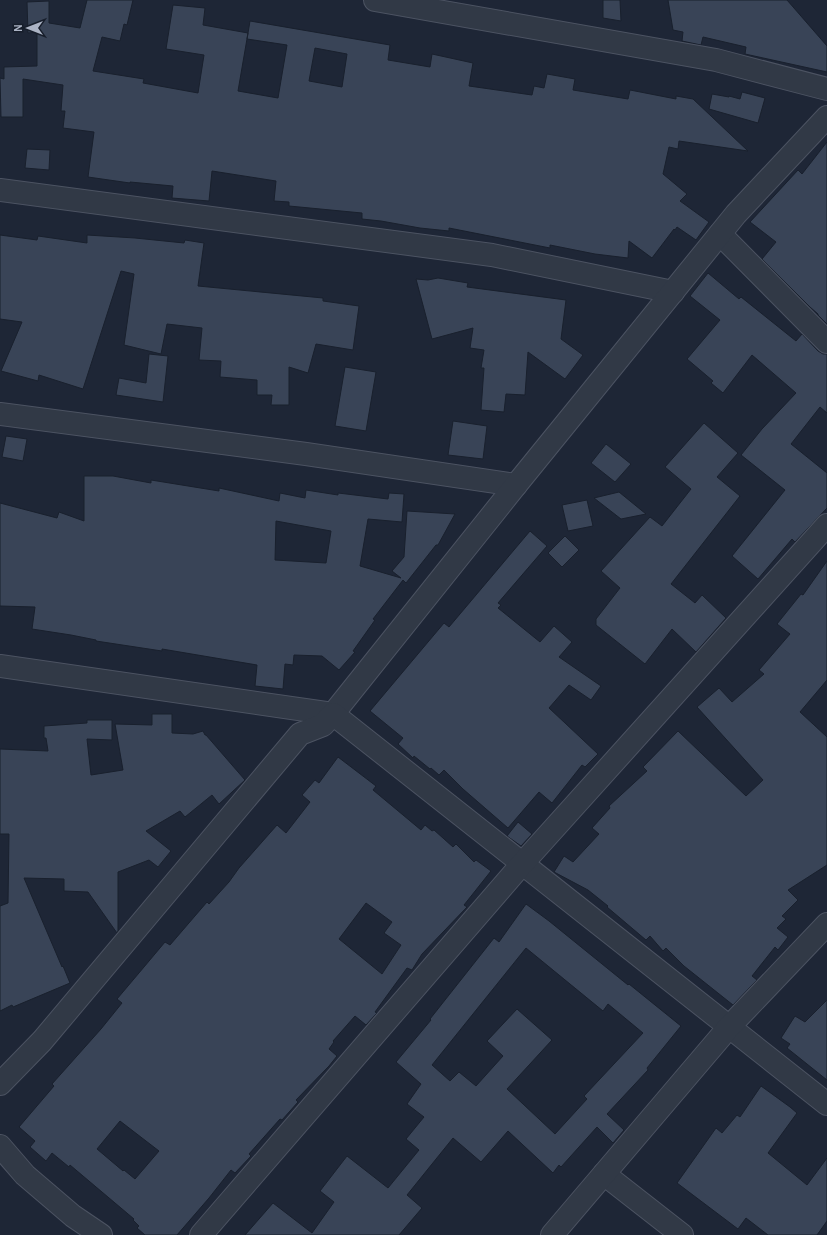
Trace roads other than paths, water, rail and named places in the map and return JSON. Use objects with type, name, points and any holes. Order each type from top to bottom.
[{"type":"street","points":[[375,0],[716,60],[827,89]]},
{"type":"street","points":[[0,1084],[42,1041],[300,734],[323,725],[333,714],[516,485],[736,214],[827,117]]},
{"type":"street","points":[[0,190],[492,255],[673,292]]},
{"type":"street","points":[[720,234],[827,342]]},
{"type":"street","points":[[0,414],[306,454],[516,485]]},
{"type":"street","points":[[201,1235],[522,864],[827,525]]},
{"type":"street","points":[[0,666],[333,714],[827,1104]]},
{"type":"street","points":[[552,1235],[729,1027],[827,924]]},
{"type":"street","points":[[0,1146],[25,1175],[73,1216],[101,1235]]},
{"type":"street","points":[[0,1170],[25,1175]]},
{"type":"street","points":[[604,1174],[682,1235]]}]
